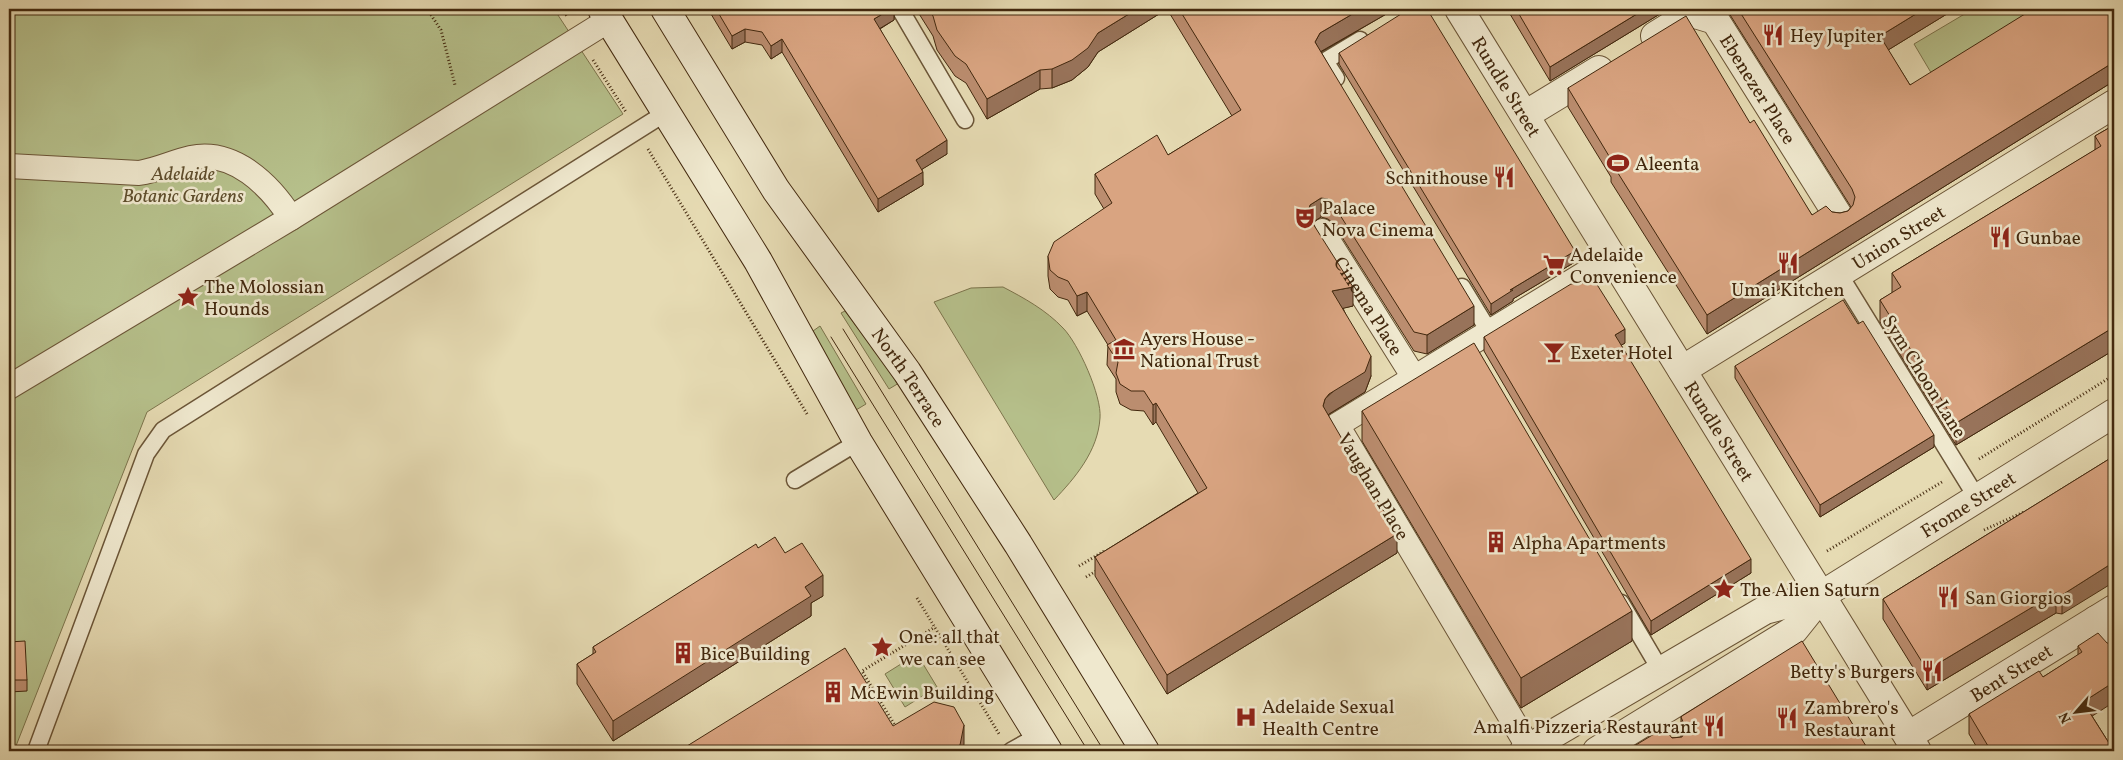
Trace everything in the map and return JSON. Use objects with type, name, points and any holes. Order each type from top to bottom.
[{"type":"street","name":"North Terrace","points":[[665,9],[776,190],[907,372],[1018,544],[1145,751]]},
{"type":"street","name":"Rundle Street","points":[[1459,9],[1913,744]]},
{"type":"street","name":"Ebenezer Place","points":[[1525,115],[1692,13],[1715,20],[1839,217]]},
{"type":"street","points":[[9,387],[291,218],[467,108],[580,37],[605,14],[762,268],[858,442],[1043,744]]},
{"type":"street","name":"Union Street","points":[[1682,370],[1839,274],[1861,253],[2114,104]]},
{"type":"street","points":[[9,166],[139,173],[159,170],[192,158],[209,157],[228,162],[253,174],[279,200],[291,218]]},
{"type":"street","name":"Cinema Place","points":[[1322,231],[1415,379]]},
{"type":"street","name":"Vaughan Place","points":[[1528,750],[1337,425],[1415,379],[1474,354],[1490,333],[1612,257]]},
{"type":"street","name":"Frome Street","points":[[1597,751],[1660,724],[1794,630],[1822,596],[2114,413]]},
{"type":"street","name":"Frome Street","points":[[1528,750],[1765,610],[1822,596]]},
{"type":"street","points":[[2105,614],[2114,649]]},
{"type":"street","name":"Bent Street","points":[[1913,744],[2105,614]]},
{"type":"lane","points":[[900,9],[965,120]]},
{"type":"lane","points":[[1346,95],[1325,61],[1372,33]]},
{"type":"lane","points":[[36,751],[146,454],[163,430],[667,112]]},
{"type":"lane","points":[[1454,273],[1490,333]]},
{"type":"lane","name":"Sym Choon Lane","points":[[1839,274],[1977,498]]},
{"type":"lane","points":[[795,480],[858,442]]},
{"type":"lane","points":[[1614,592],[1661,671]]},
{"type":"lane","points":[[1011,751],[1043,744]]},
{"type":"path","points":[[427,9],[441,30],[451,78],[467,108]]},
{"type":"path","points":[[562,9],[637,130],[808,416]]},
{"type":"path","points":[[1079,566],[1112,546]]},
{"type":"path","points":[[1086,577],[1103,567]]},
{"type":"path","points":[[914,593],[1000,736]]},
{"type":"path","points":[[853,669],[862,671],[935,627]]},
{"type":"path","points":[[862,671],[901,735]]},
{"type":"path","points":[[958,700],[973,691]]},
{"type":"green space","name":"Adelaide Botanic Gardens","points":[[9,9],[554,9],[623,114],[147,412],[14,751],[9,751]]},
{"type":"green space","points":[[1973,9],[2044,9],[1933,76],[1914,44]]},
{"type":"green space","points":[[1003,287],[1042,310],[1069,335],[1088,370],[1100,408],[1098,430],[1090,453],[1070,483],[1054,500],[934,302],[971,288]]},
{"type":"green space","points":[[845,311],[899,383],[889,389],[841,313]]},
{"type":"green space","points":[[820,326],[866,404],[856,410],[813,331]]},
{"type":"green space","points":[[917,654],[937,687],[905,707],[885,674]]},
{"type":"building","points":[[716,9],[891,9],[874,19],[947,140],[916,160],[923,172],[878,199],[782,39],[771,46],[762,32],[745,29],[732,36]]},
{"type":"building","points":[[928,9],[1137,9],[1098,33],[1088,48],[1072,60],[1052,69],[1040,70],[987,99],[966,64],[955,56],[937,30],[933,16]]},
{"type":"building","points":[[1179,9],[1361,9],[1320,33],[1315,42],[1474,306],[1427,335],[1414,332],[1333,204],[1328,199],[1321,198],[1310,205],[1308,212],[1310,219],[1353,287],[1332,291],[1371,356],[1365,372],[1329,394],[1323,406],[1397,534],[1167,675],[1095,557],[1207,488],[1156,403],[1153,405],[1144,391],[1131,391],[1120,384],[1116,373],[1118,362],[1107,345],[1116,340],[1087,292],[1077,296],[1068,281],[1058,277],[1050,270],[1048,256],[1054,242],[1112,203],[1095,174],[1157,135],[1168,155],[1241,110]]},
{"type":"building","points":[[1409,9],[1427,9],[1575,251],[1510,290],[1513,290],[1491,304],[1339,53]]},
{"type":"building","points":[[1516,9],[1645,9],[1550,67]]},
{"type":"building","points":[[1738,9],[1924,9],[1880,36],[1910,85],[2033,9],[2114,9],[2114,62],[1707,315],[1611,162],[1568,88],[1686,16],[1750,123],[1754,120],[1812,215],[1826,206],[1832,212],[1848,211],[1853,205],[1855,197],[1852,189]]},
{"type":"building","points":[[2114,125],[2114,327],[1956,423],[1880,300],[1901,287],[1892,273],[2101,146],[2095,136]]},
{"type":"building","points":[[1596,283],[1625,329],[1615,335],[1751,559],[1651,621],[1484,337],[1571,284]]},
{"type":"building","points":[[1843,300],[1858,324],[1863,321],[1934,435],[1820,505],[1735,366]]},
{"type":"building","name":"Alpha Apartments","points":[[1474,343],[1632,611],[1521,678],[1362,411]]},
{"type":"building","points":[[2114,456],[2114,562],[2062,595],[2056,593],[1927,670],[1883,599]]},
{"type":"building","name":"Bice Building","points":[[775,537],[785,553],[802,543],[823,575],[805,587],[811,596],[613,721],[577,664],[596,652],[593,647],[756,544],[758,548]]},
{"type":"building","points":[[2098,633],[2107,643],[2114,644],[2114,682],[2083,702],[2114,751],[1991,751],[1969,714],[2039,671],[2043,677],[2082,652],[2078,646]]},
{"type":"building","points":[[25,641],[27,680],[9,680],[9,642]]},
{"type":"building","points":[[1802,641],[1869,751],[1626,751],[1664,728],[1672,738],[1682,737],[1686,729],[1682,716]]},
{"type":"building","points":[[845,648],[893,726],[934,702],[954,707],[964,725],[960,745],[949,751],[679,751]]},
{"type":"tram line","points":[[843,329],[1104,751]]},
{"type":"tram line","points":[[831,337],[1088,751]]},
{"type":"place","name":"Hey Jupiter","points":[[1773,35]]},
{"type":"place","name":"Aleenta","points":[[1618,163]]},
{"type":"place","name":"Schnithouse","points":[[1504,177]]},
{"type":"place","name":"Palace Nova Cinema","points":[[1305,218]]},
{"type":"place","name":"Gunbae","points":[[2000,237]]},
{"type":"place","name":"Umai Kitchen","points":[[1788,263]]},
{"type":"place","name":"Adelaide Convenience","points":[[1554,265]]},
{"type":"place","name":"The Molossian Hounds","points":[[188,297]]},
{"type":"place","name":"Ayers House - National Trust","points":[[1124,349]]},
{"type":"place","name":"Exeter Hotel","points":[[1554,352]]},
{"type":"place","name":"Alpha Apartments","points":[[1496,542]]},
{"type":"place","name":"The Alien Saturn","points":[[1724,589]]},
{"type":"place","name":"San Giorgios","points":[[1948,597]]},
{"type":"place","name":"One: all that we can see","points":[[882,647]]},
{"type":"place","name":"Bice Building","points":[[683,653]]},
{"type":"place","name":"Betty's Burgers","points":[[1932,671]]},
{"type":"place","name":"McEwin Building","points":[[833,692]]},
{"type":"place","name":"Adelaide Sexual Health Centre","points":[[1246,717]]},
{"type":"place","name":"Zambrero's Restaurant","points":[[1787,718]]},
{"type":"place","name":"Amalfi Pizzeria Restaurant","points":[[1714,726]]}]
